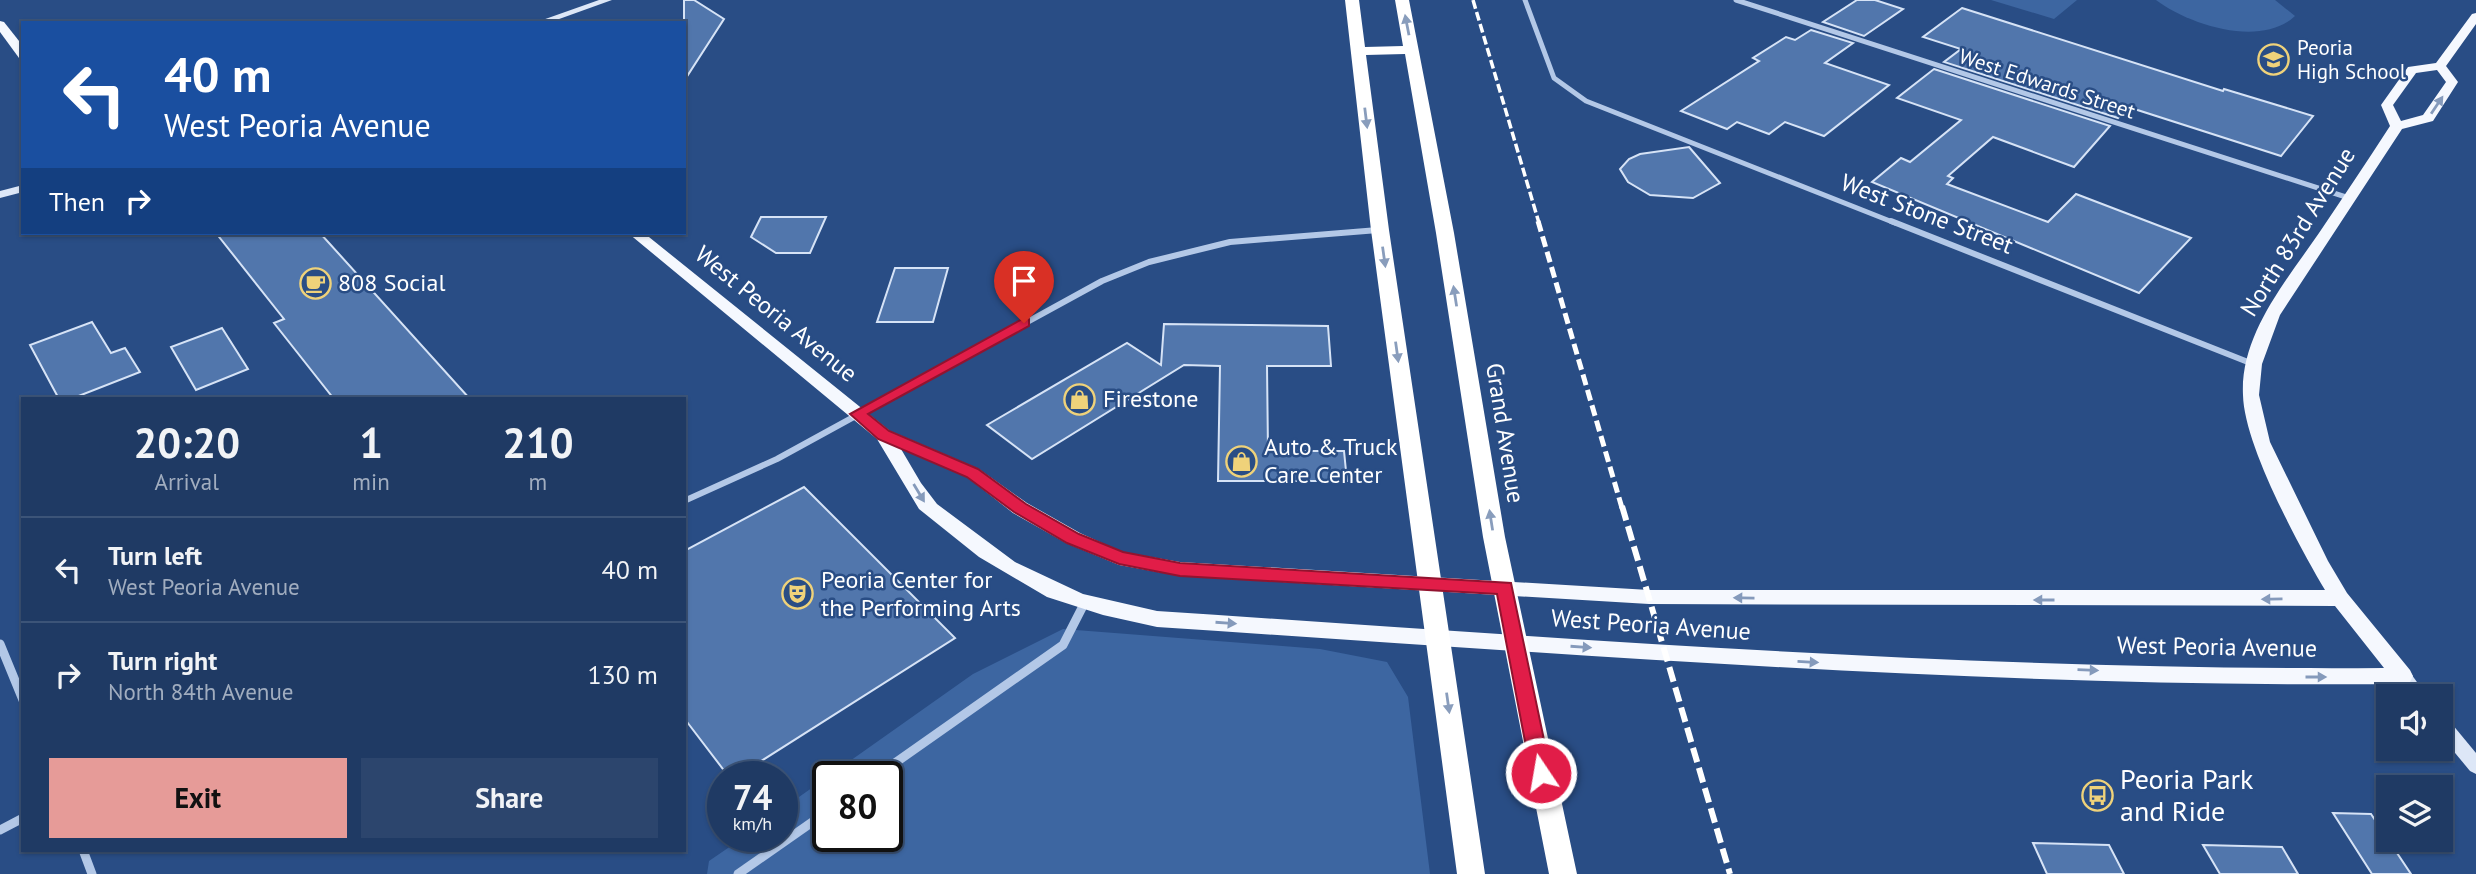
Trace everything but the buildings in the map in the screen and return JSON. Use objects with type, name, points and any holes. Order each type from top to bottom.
[{"type":"highway","points":[[1352,0],[1380,230],[1471,874]]},
{"type":"highway","name":"Grand Avenue","points":[[1402,0],[1513,642],[1563,874]]},
{"type":"highway","points":[[1357,51],[1412,50]]},
{"type":"main road","points":[[2440,66],[2452,82],[2428,118],[2397,126],[2387,105],[2392,97],[2412,71],[2440,66],[2476,16]]},
{"type":"main road","points":[[0,24],[21,52]]},
{"type":"main road","name":"North 83rd Avenue","points":[[2397,126],[2272,315],[2253,364],[2251,395],[2261,442],[2319,563],[2340,598],[2403,676]]},
{"type":"main road","name":"West Peoria Avenue","points":[[637,235],[884,435],[973,473],[1020,508],[1073,538],[1119,558],[1180,569],[1663,597],[2340,598]]},
{"type":"main road","name":"West Peoria Avenue","points":[[884,435],[926,504],[998,564],[1035,584],[1084,604],[1157,619],[1439,635],[1841,664],[2292,677],[2403,676]]},
{"type":"street","points":[[544,21],[608,0]]},
{"type":"street","name":"West Stone Street","points":[[1525,0],[1554,78],[1586,101],[2253,364]]},
{"type":"street","name":"West Edwards Street","points":[[1735,0],[2349,198]]},
{"type":"street","points":[[0,195],[21,189]]},
{"type":"street","points":[[686,500],[777,459],[1102,281],[1149,262],[1230,242],[1380,230]]},
{"type":"street","points":[[898,761],[1063,645],[1084,604]]},
{"type":"street","points":[[0,644],[21,695]]},
{"type":"street","points":[[2403,676],[2409,684]]},
{"type":"street","points":[[2453,738],[2476,766]]},
{"type":"street","points":[[0,830],[21,819]]},
{"type":"street","points":[[738,874],[812,822]]},
{"type":"street","points":[[84,852],[92,874]]},
{"type":"shaded area","points":[[1991,0],[2077,0],[2054,19]]},
{"type":"shaded area","points":[[2156,0],[2275,0],[2295,16],[2281,26],[2264,31],[2245,32],[2187,18]]},
{"type":"shaded area","points":[[1063,629],[1320,649],[1387,662],[1408,697],[1430,874],[707,874],[709,861],[722,852],[798,852],[798,798],[812,788],[812,852],[903,852],[903,761],[850,761],[973,674]]},
{"type":"railway","points":[[1473,0],[1539,223]]},
{"type":"railway","points":[[1538,221],[1622,508]]},
{"type":"railway","points":[[1622,506],[1730,874]]},
{"type":"place","name":"Peoria High School","points":[[2274,60]]},
{"type":"place","name":"808 Social","points":[[315,283]]},
{"type":"place","name":"Firestone","points":[[1080,399]]},
{"type":"place","name":"Auto & Truck Care Center","points":[[1241,461]]},
{"type":"place","name":"Peoria Center for the Performing Arts","points":[[798,594]]},
{"type":"place","name":"Peoria Park and Ride","points":[[2097,795]]},
{"type":"route","points":[[1024,323],[857,414],[884,435],[973,473],[1020,508],[1073,538],[1119,558],[1180,569],[1504,587],[1541,773]]}]
